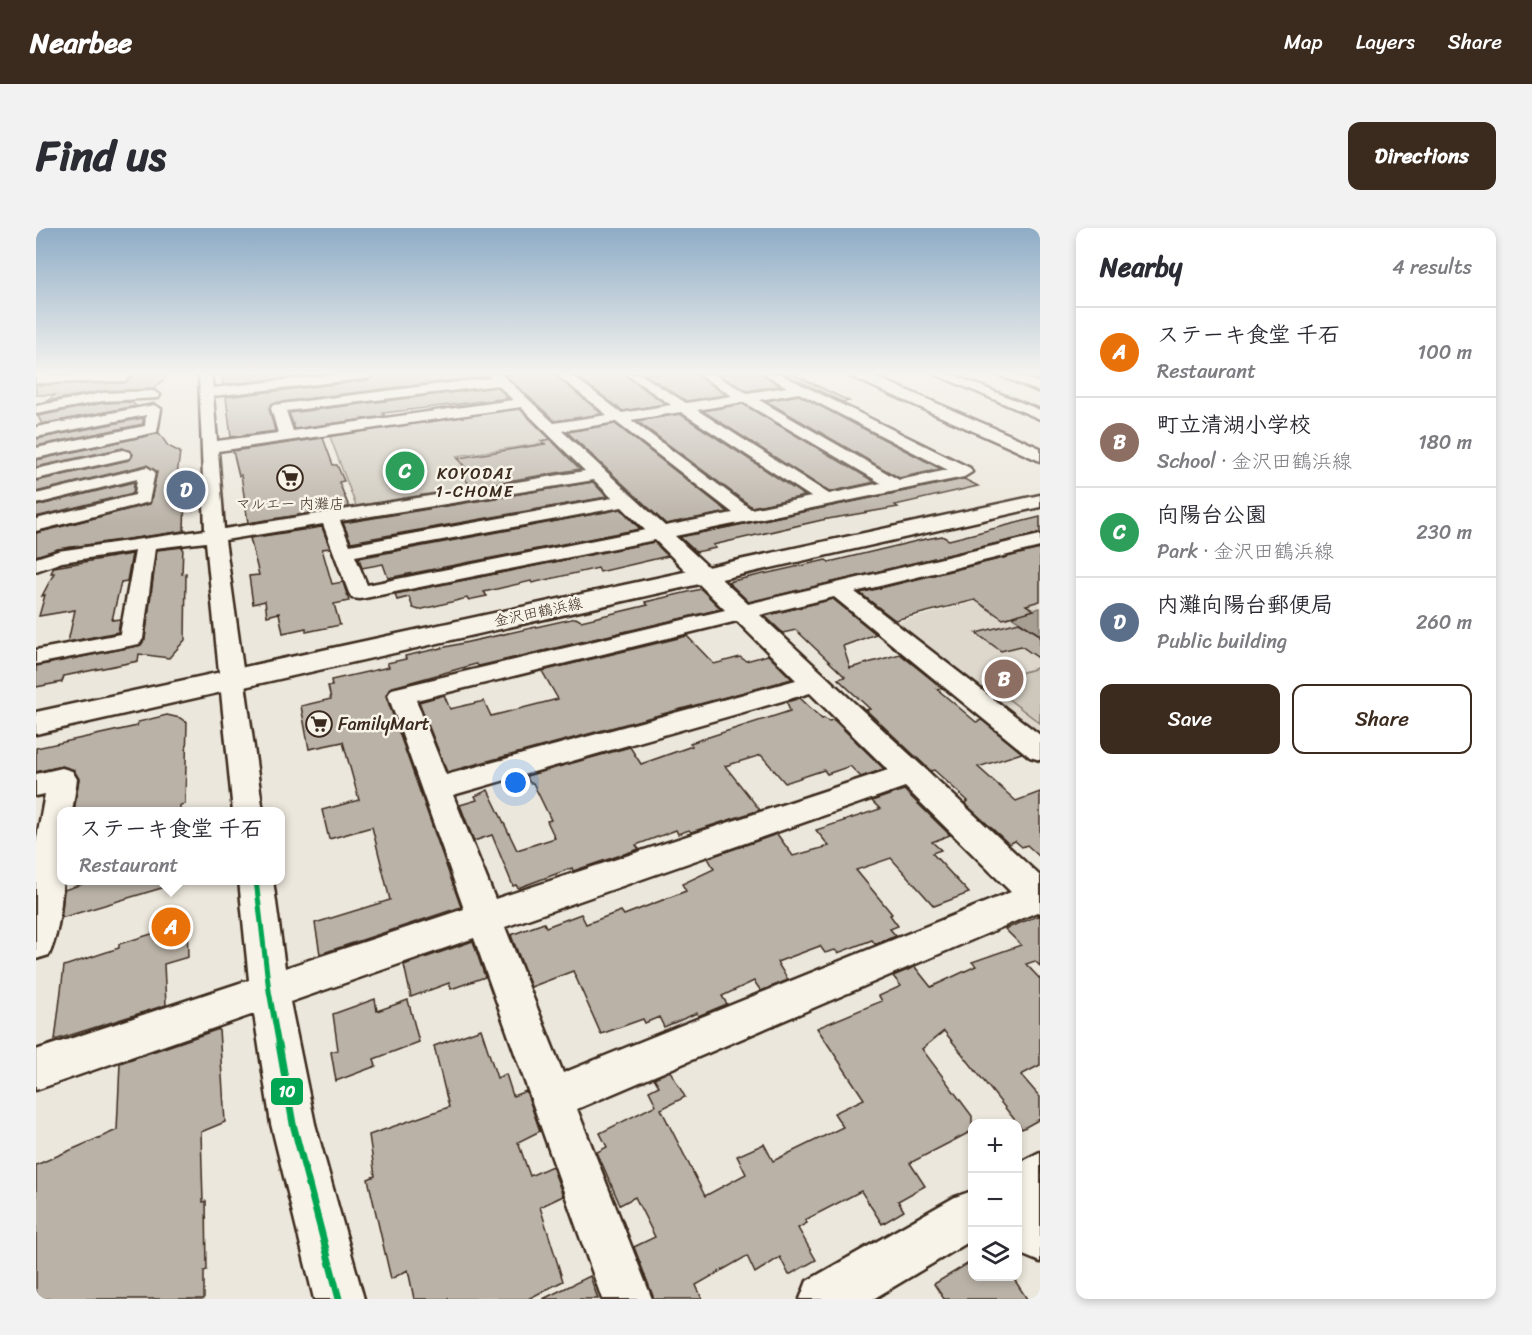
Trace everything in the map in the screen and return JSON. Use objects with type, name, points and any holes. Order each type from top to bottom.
[{"type":"main road","points":[[970,424],[1040,455]]},
{"type":"main road","name":"金沢田鶴浜線","points":[[699,570],[1040,489]]},
{"type":"main road","name":"金沢田鶴浜線","points":[[36,707],[232,672],[699,570],[1040,501]]},
{"type":"main road","name":"金沢田鶴浜線","points":[[36,723],[232,672]]},
{"type":"street","points":[[36,432],[77,424]]},
{"type":"street","points":[[36,525],[143,498],[145,458],[153,424]]},
{"type":"street","points":[[209,424],[215,536],[247,807]]},
{"type":"street","points":[[283,424],[287,436]]},
{"type":"street","points":[[210,447],[373,424]]},
{"type":"street","points":[[546,424],[1039,897],[552,1099]]},
{"type":"street","points":[[550,428],[575,424]]},
{"type":"street","points":[[628,424],[747,515]]},
{"type":"street","points":[[709,424],[827,500]]},
{"type":"street","points":[[790,424],[896,485]]},
{"type":"street","points":[[329,517],[360,593],[964,472],[870,424]]},
{"type":"street","points":[[36,453],[152,429]]},
{"type":"street","points":[[36,474],[145,458]]},
{"type":"street","points":[[36,498],[145,458]]},
{"type":"street","points":[[36,587],[42,564],[145,547],[195,543],[215,536],[598,474]]},
{"type":"street","points":[[344,552],[626,501]]},
{"type":"street","points":[[627,1299],[401,695],[1040,541]]},
{"type":"street","points":[[36,657],[130,639],[145,547]]},
{"type":"street","points":[[837,589],[1040,750]]},
{"type":"street","points":[[436,789],[814,683]]},
{"type":"street","points":[[36,1070],[485,916],[911,774]]},
{"type":"street","points":[[36,785],[62,779],[58,807]]},
{"type":"street","points":[[36,943],[57,811]]},
{"type":"street","points":[[257,885],[269,991],[294,1124],[339,1299]]},
{"type":"street","points":[[1022,1185],[1040,1175]]},
{"type":"street","points":[[1022,1215],[1040,1238]]},
{"type":"street","points":[[825,1299],[968,1216]]},
{"type":"shaded area","points":[[402,424],[534,424],[553,442],[456,456],[477,486],[356,506],[329,434]]},
{"type":"shaded area","points":[[1040,585],[1040,734],[895,623]]},
{"type":"shaded area","points":[[1040,608],[1040,635],[1011,616]]},
{"type":"shaded area","points":[[1040,667],[1040,723],[987,683]]},
{"type":"building","points":[[113,424],[143,424],[36,446],[36,439]]},
{"type":"building","points":[[229,424],[273,424],[275,431],[231,437]]},
{"type":"building","points":[[293,424],[330,424],[295,429]]},
{"type":"building","points":[[615,424],[728,512],[666,524],[567,432]]},
{"type":"building","points":[[641,424],[695,424],[805,496],[752,507]]},
{"type":"building","points":[[723,424],[777,424],[875,482],[829,492]]},
{"type":"building","points":[[806,424],[855,424],[941,469],[899,478]]},
{"type":"building","points":[[159,433],[168,446],[180,452],[174,499],[185,497],[184,531],[58,549],[36,556],[36,533],[150,504],[157,472],[146,465],[36,492],[36,481],[129,460],[133,454],[123,448],[36,467],[36,460]]},
{"type":"building","name":"マルエー 内灘店","points":[[323,438],[333,465],[337,465],[344,481],[339,482],[349,507],[248,523],[241,475],[239,476],[233,451]]},
{"type":"building","points":[[550,439],[580,469],[471,487],[461,473],[468,471],[458,458],[545,444],[541,441]]},
{"type":"building","points":[[964,479],[978,486],[895,505],[898,507],[822,520],[713,545],[716,548],[696,552],[680,537]]},
{"type":"building","points":[[134,482],[133,493],[36,517],[36,506]]},
{"type":"building","points":[[593,482],[607,497],[351,542],[343,523]]},
{"type":"building","points":[[621,509],[640,529],[388,578],[383,564],[362,568],[359,558]]},
{"type":"building","points":[[1040,517],[1040,533],[749,602],[728,582],[942,536],[949,540]]},
{"type":"building","points":[[322,527],[330,548],[322,549],[332,584],[343,582],[349,601],[334,604],[340,625],[306,632],[306,628],[283,633],[279,613],[267,616],[265,601],[253,604],[249,576],[259,575],[250,538]]},
{"type":"building","points":[[654,542],[668,556],[600,572],[598,568],[532,583],[531,581],[484,592],[487,596],[468,600],[467,598],[419,610],[413,608],[409,597],[397,600],[395,594]]},
{"type":"building","points":[[183,547],[182,574],[186,573],[185,640],[169,658],[139,654],[138,661],[64,676],[62,682],[36,687],[36,666],[141,645],[145,639],[157,550]]},
{"type":"building","points":[[1040,549],[1040,601],[1026,605],[1034,610],[1003,619],[975,600],[895,620],[860,593]]},
{"type":"building","points":[[132,554],[127,581],[121,582],[112,620],[120,619],[118,632],[68,642],[75,610],[39,616],[45,595],[42,596],[54,573],[51,573],[54,567]]},
{"type":"building","points":[[701,589],[721,609],[479,666],[476,664],[390,688],[386,696],[461,907],[320,954],[315,923],[390,900],[372,827],[329,839],[322,810],[359,800],[343,742],[309,749],[301,706],[331,699],[328,686],[332,686],[331,680],[389,667],[387,663],[406,659],[405,656],[576,618],[581,621],[648,605],[645,602]]},
{"type":"building","points":[[833,599],[876,634],[843,646],[850,668],[900,654],[942,688],[937,689],[976,722],[982,720],[1022,753],[978,767],[1016,801],[1040,792],[1040,857],[1027,845],[1022,847],[1015,841],[1009,844],[964,803],[968,801],[934,770],[931,771],[866,710],[870,709],[838,679],[845,677],[796,630],[783,633],[765,616]]},
{"type":"building","points":[[1019,622],[1040,635],[1040,659],[1021,646],[1001,651],[976,633]]},
{"type":"building","points":[[687,636],[714,664],[740,657],[746,661],[768,655],[792,679],[447,772],[419,702],[444,695],[450,709],[484,701],[491,716],[558,699],[542,671]]},
{"type":"building","points":[[800,698],[822,719],[834,720],[884,769],[861,777],[850,766],[827,774],[824,770],[785,783],[761,755],[725,766],[760,810],[691,832],[689,830],[678,834],[676,830],[636,845],[639,849],[573,871],[572,868],[518,888],[516,885],[513,886],[492,835],[474,841],[460,805],[477,800],[475,796],[488,790],[517,850],[555,838],[547,821],[551,820],[533,783],[530,783],[526,776],[630,747],[641,764],[692,746],[690,743],[790,711],[787,702]]},
{"type":"building","points":[[167,715],[180,718],[187,723],[185,804],[180,807],[75,807],[79,779],[74,770],[62,766],[36,772],[36,748],[137,726],[138,722]]},
{"type":"building","points":[[904,790],[950,835],[932,842],[941,850],[932,853],[969,893],[934,906],[891,858],[856,870],[892,914],[890,915],[898,926],[890,929],[896,936],[875,944],[872,940],[838,953],[835,950],[825,953],[820,946],[777,962],[788,980],[761,991],[754,981],[722,996],[727,1004],[698,1016],[697,1013],[664,1027],[659,1017],[645,1023],[643,1019],[601,1034],[573,971],[531,987],[511,935],[544,923],[546,927],[581,914],[586,924],[621,911],[624,915],[686,891],[682,884],[714,869],[708,858],[777,834],[793,856],[829,846],[816,830],[880,809],[872,801]]},
{"type":"building","points":[[79,885],[172,885],[61,918],[64,890]]},
{"type":"building","points":[[1040,915],[1040,966],[1035,961],[1026,964],[1040,979],[1040,1065],[1021,1075],[1040,1097],[1040,1119],[1022,1129],[1022,1119],[1014,1119],[944,1031],[922,1049],[972,1119],[968,1119],[968,1133],[910,1163],[925,1186],[898,1201],[904,1211],[882,1224],[861,1191],[805,1220],[807,1223],[798,1228],[816,1260],[789,1275],[780,1257],[755,1273],[747,1256],[696,1285],[702,1299],[654,1299],[634,1247],[655,1237],[635,1197],[620,1205],[597,1152],[607,1147],[600,1133],[656,1105],[649,1091],[659,1086],[654,1078],[670,1071],[685,1097],[661,1109],[705,1196],[746,1174],[737,1156],[764,1144],[773,1161],[843,1127],[834,1113],[864,1099],[817,1028],[882,1001],[879,996],[901,986],[893,976],[915,967],[931,987],[976,966],[972,962],[1021,945],[1005,929]]},
{"type":"building","points":[[187,923],[188,957],[164,964],[166,1005],[55,1040],[64,966],[119,948],[119,944]]},
{"type":"building","points":[[473,941],[485,977],[451,989],[449,983],[411,997],[404,965]]},
{"type":"building","points":[[375,999],[377,1011],[408,1000],[419,1042],[374,1059],[376,1066],[336,1081],[331,1052],[338,1050],[333,1014]]},
{"type":"building","points":[[219,1029],[225,1122],[201,1132],[203,1202],[206,1201],[207,1270],[204,1271],[204,1299],[36,1299],[36,1165],[117,1130],[120,1063]]},
{"type":"building","points":[[481,1029],[497,1078],[506,1074],[513,1096],[526,1091],[540,1131],[518,1142],[530,1176],[552,1166],[563,1196],[540,1207],[563,1281],[528,1299],[414,1299],[408,1270],[391,1279],[368,1179],[375,1176],[369,1135],[449,1107],[434,1046]]},
{"type":"building","points":[[968,1263],[968,1281],[1015,1281],[1027,1299],[944,1299],[934,1284]]},
{"type":"building","points":[[590,1276],[598,1299],[543,1299]]},
{"type":"transit line","name":"10","points":[[257,885],[269,991],[293,1124],[339,1299]]},
{"type":"place","name":"向陽台公園","points":[[405,471]]},
{"type":"place","name":"マルエー 内灘店","points":[[290,478]]},
{"type":"place","name":"内灘向陽台郵便局","points":[[186,490]]},
{"type":"place","name":"町立清湖小学校","points":[[1004,679]]},
{"type":"place","name":"FamilyMart","points":[[319,724]]},
{"type":"place","name":"ステーキ食堂 千石","points":[[171,927]]},
{"type":"district","name":"KOYODAI 1-CHOME","points":[[475,482]]}]
